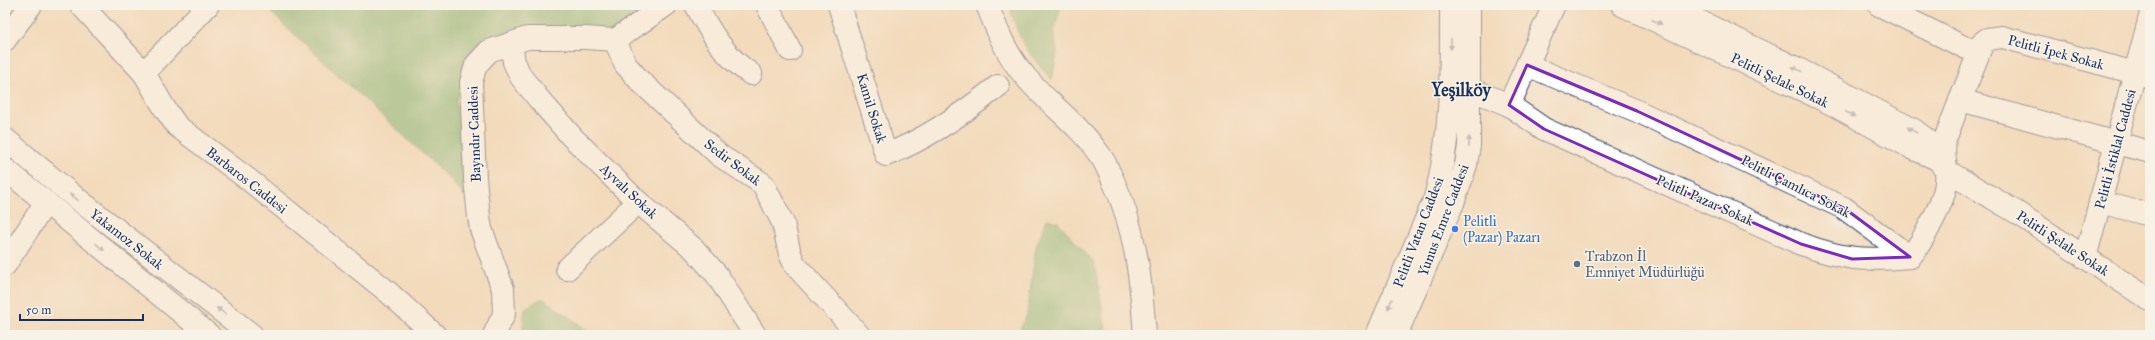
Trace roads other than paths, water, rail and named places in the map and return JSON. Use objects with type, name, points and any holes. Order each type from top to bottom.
[{"type":"street","points":[[5,40],[31,5]]},
{"type":"street","name":"Barbaros Caddesi","points":[[82,5],[144,73],[164,109],[177,126],[249,180],[388,292],[435,335]]},
{"type":"street","points":[[144,73],[208,5]]},
{"type":"street","points":[[615,40],[666,5]]},
{"type":"street","points":[[696,5],[708,29],[723,49],[736,64],[751,74]]},
{"type":"street","points":[[767,5],[790,50]]},
{"type":"street","name":"Kamil Sokak","points":[[839,5],[886,154],[936,129],[974,105],[998,86]]},
{"type":"street","points":[[987,5],[1009,55],[1024,75],[1083,133],[1100,155],[1115,186],[1126,212],[1136,252],[1145,335]]},
{"type":"street","name":"Pelitli Vatan Caddesi","points":[[1451,5],[1459,84]]},
{"type":"street","name":"Pelitli Vatan Caddesi","points":[[1377,335],[1435,198],[1446,152],[1459,84],[1469,5]]},
{"type":"street","points":[[1459,84],[1509,105],[1554,5]]},
{"type":"street","name":"Pelitli Şelale Sokak","points":[[1622,5],[1826,101],[1941,164],[2150,300]]},
{"type":"street","name":"Pelitli Şelale Sokak","points":[[1666,5],[1802,72],[1914,130],[1927,140],[1941,164]]},
{"type":"street","name":"Pelitli İpek Sokak","points":[[1884,6],[1966,48],[1976,48],[1983,42],[1993,37],[2002,37],[2142,75]]},
{"type":"street","name":"Pelitli İstiklal Caddesi","points":[[2085,258],[2116,143],[2142,75],[2150,17]]},
{"type":"street","name":"Bayındır Caddesi","points":[[494,335],[504,314],[503,289],[481,229],[479,217],[475,179],[472,82],[476,65],[489,51],[527,38],[585,38],[615,40]]},
{"type":"street","name":"Sedir Sokak","points":[[615,40],[625,64],[640,81],[719,155],[763,184],[783,223],[790,254],[796,265],[859,335]]},
{"type":"street","points":[[1910,257],[1918,248],[1935,215],[1946,183],[1941,164],[1945,139],[1983,42]]},
{"type":"street","name":"Ayvalı Sokak","points":[[511,44],[514,62],[521,77],[529,88],[572,137],[638,202],[694,249],[717,275],[755,335]]},
{"type":"street","name":"Pelitli Çamlıca Sokak","points":[[1527,65],[1637,111],[1844,208],[1910,257]]},
{"type":"street","name":"Yunus Emre Caddesi","points":[[1396,335],[1453,203],[1466,165],[1469,146],[1459,84]]},
{"type":"street","points":[[1960,100],[2150,152]]},
{"type":"street","name":"Pelitli Pazar Sokak","points":[[1509,105],[1544,129],[1826,253],[1852,259],[1874,260],[1910,257]]},
{"type":"street","name":"Yakamoz Sokak","points":[[5,139],[71,194],[252,335]]},
{"type":"street","name":"Yakamoz Sokak","points":[[5,169],[209,335]]},
{"type":"street","points":[[5,265],[46,202]]},
{"type":"street","points":[[567,269],[638,202]]},
{"type":"street","points":[[2100,202],[2150,215]]},
{"type":"place","name":"Pelitli (Pazar) Pazarı","points":[[1455,229]]},
{"type":"place","name":"Trabzon İl Emniyet Müdürlüğü","points":[[1577,264]]},
{"type":"district","name":"Yeşilköy","points":[[1461,90]]}]
